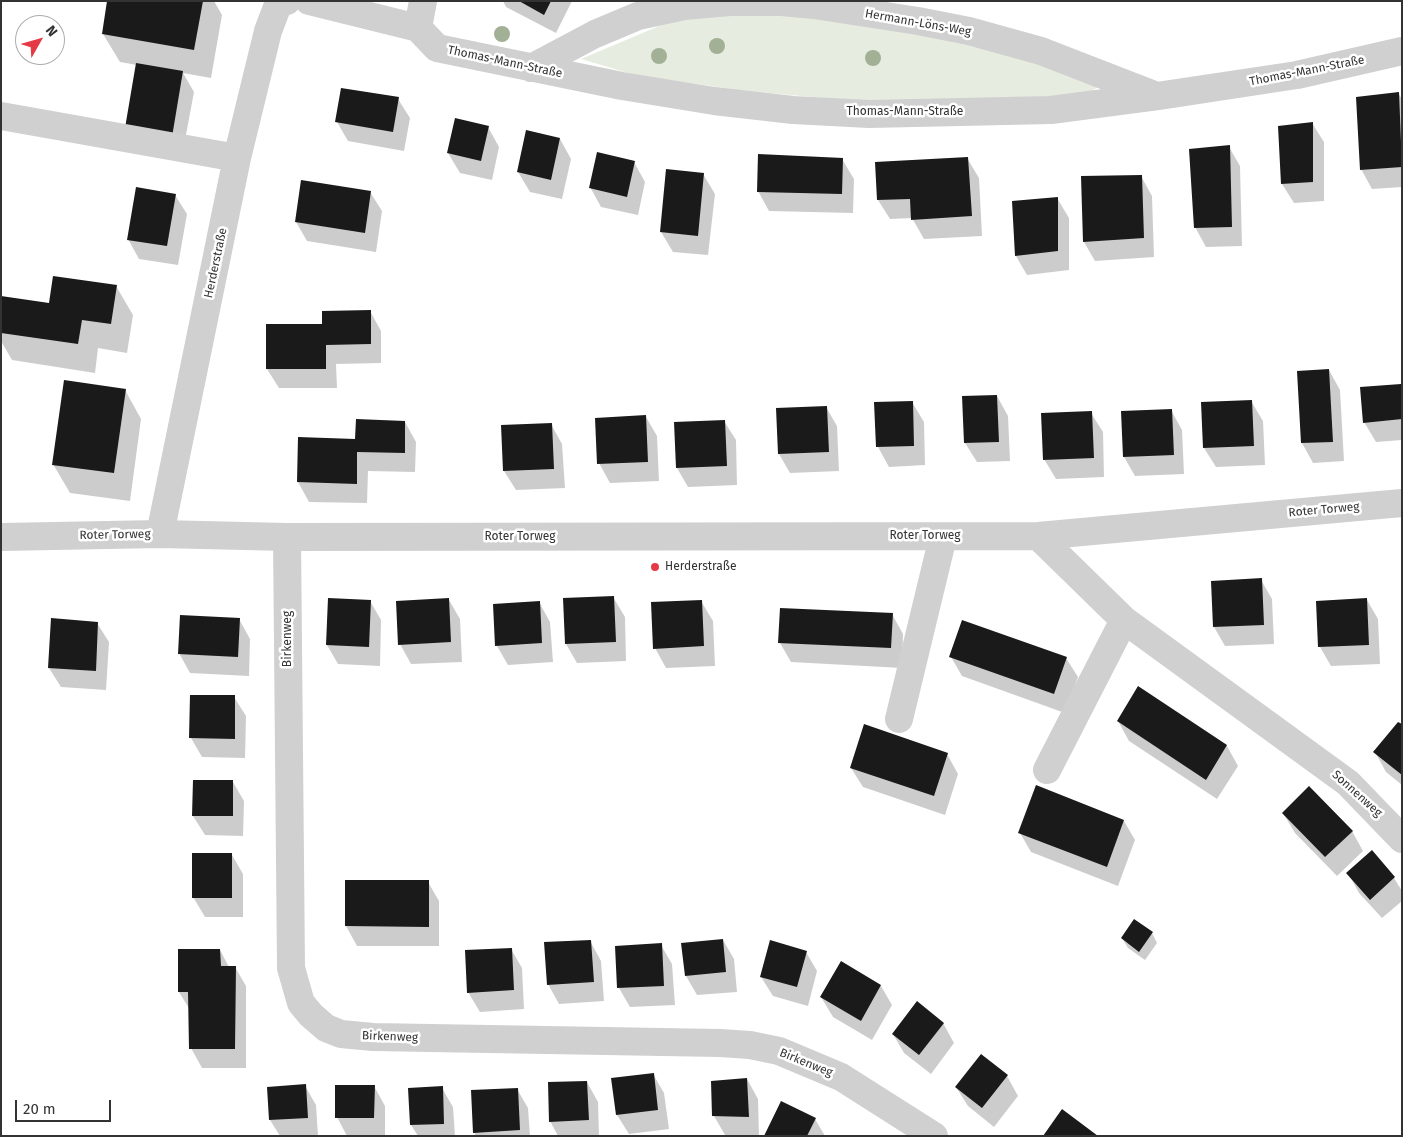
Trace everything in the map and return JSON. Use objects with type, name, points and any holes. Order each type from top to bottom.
[{"type":"street","points":[[309,1],[418,28],[423,1]]},
{"type":"street","name":"Herderstraße","points":[[160,534],[238,158],[268,31],[282,2]]},
{"type":"street","name":"Hermann-Löns-Weg","points":[[531,68],[595,34],[638,16],[684,6],[730,2],[782,2],[918,21],[969,31],[1041,51],[1158,96]]},
{"type":"street","name":"Thomas-Mann-Straße","points":[[418,28],[437,48],[622,86],[714,101],[792,110],[870,114],[1051,110],[1296,75],[1402,51]]},
{"type":"street","points":[[1,116],[238,158]]},
{"type":"street","name":"Roter Torweg","points":[[1,537],[160,534],[288,537],[1038,536],[1402,503]]},
{"type":"street","points":[[899,719],[943,536]]},
{"type":"street","points":[[1038,536],[1124,620],[1047,770]]},
{"type":"street","name":"Birkenweg","points":[[288,537],[291,968],[301,1003],[311,1015],[326,1028],[341,1034],[372,1037],[750,1045],[779,1051],[841,1077],[934,1136]]},
{"type":"street","name":"Sonnenweg","points":[[1124,620],[1348,783],[1402,839]]},
{"type":"shaded area","points":[[779,7],[1015,51],[1098,87],[1092,91],[1053,98],[876,103],[738,90],[635,75],[581,59],[678,18]]},
{"type":"building","points":[[107,1],[203,1],[194,50],[102,34]]},
{"type":"building","points":[[519,1],[551,1],[544,15]]},
{"type":"building","points":[[136,63],[183,71],[172,137],[125,128]]},
{"type":"building","points":[[341,88],[399,97],[393,132],[335,122]]},
{"type":"building","points":[[1399,92],[1402,167],[1360,170],[1356,97]]},
{"type":"building","points":[[455,118],[489,126],[481,161],[447,153]]},
{"type":"building","points":[[1313,122],[1313,182],[1281,184],[1278,126]]},
{"type":"building","points":[[526,130],[560,138],[551,180],[517,172]]},
{"type":"building","points":[[1230,145],[1232,227],[1194,228],[1189,149]]},
{"type":"building","points":[[597,152],[635,161],[627,197],[589,188]]},
{"type":"building","points":[[758,154],[843,158],[842,194],[757,192]]},
{"type":"building","points":[[968,157],[972,216],[911,220],[910,199],[877,200],[875,162]]},
{"type":"building","points":[[666,169],[704,173],[698,236],[660,232]]},
{"type":"building","points":[[1142,175],[1144,238],[1083,242],[1081,176]]},
{"type":"building","points":[[301,180],[371,191],[365,233],[295,222]]},
{"type":"building","points":[[136,187],[176,194],[167,246],[127,240]]},
{"type":"building","points":[[1058,197],[1058,251],[1015,256],[1012,201]]},
{"type":"building","points":[[53,276],[117,285],[111,324],[82,320],[78,344],[1,333],[1,296],[49,303]]},
{"type":"building","points":[[371,310],[371,344],[326,345],[326,369],[266,369],[266,324],[322,324],[322,311]]},
{"type":"building","points":[[1329,369],[1333,442],[1301,443],[1297,371]]},
{"type":"building","points":[[64,380],[126,389],[114,473],[52,465]]},
{"type":"building","points":[[1401,384],[1402,419],[1363,423],[1360,387]]},
{"type":"building","points":[[997,395],[999,442],[964,443],[962,396]]},
{"type":"building","points":[[1252,400],[1254,446],[1203,448],[1201,402]]},
{"type":"building","points":[[913,401],[914,446],[876,447],[874,402]]},
{"type":"building","points":[[827,406],[829,452],[778,454],[776,408]]},
{"type":"building","points":[[1172,409],[1174,455],[1123,457],[1121,411]]},
{"type":"building","points":[[1092,411],[1094,458],[1043,460],[1041,413]]},
{"type":"building","points":[[646,415],[648,462],[597,464],[595,418]]},
{"type":"building","points":[[356,419],[405,421],[405,453],[357,452],[357,484],[297,482],[298,437],[355,439]]},
{"type":"building","points":[[725,420],[727,466],[676,468],[674,422]]},
{"type":"building","points":[[552,423],[554,469],[503,471],[501,425]]},
{"type":"building","points":[[1262,578],[1264,625],[1213,627],[1211,581]]},
{"type":"building","points":[[614,596],[616,642],[565,644],[563,598]]},
{"type":"building","points":[[328,598],[371,600],[369,647],[326,645]]},
{"type":"building","points":[[449,598],[451,642],[398,645],[396,601]]},
{"type":"building","points":[[1367,598],[1369,645],[1318,647],[1316,601]]},
{"type":"building","points":[[702,600],[704,646],[653,649],[651,602]]},
{"type":"building","points":[[540,601],[542,643],[495,646],[493,604]]},
{"type":"building","points":[[780,608],[893,613],[891,648],[778,643]]},
{"type":"building","points":[[180,615],[240,618],[238,657],[178,654]]},
{"type":"building","points":[[51,618],[98,622],[96,671],[48,668]]},
{"type":"building","points":[[962,620],[1067,657],[1054,694],[949,657]]},
{"type":"building","points":[[1138,686],[1227,745],[1206,780],[1117,721]]},
{"type":"building","points":[[190,695],[235,695],[235,739],[189,738]]},
{"type":"building","points":[[1398,722],[1402,724],[1402,775],[1373,752]]},
{"type":"building","points":[[864,724],[948,753],[934,796],[850,768]]},
{"type":"building","points":[[193,780],[233,780],[233,816],[192,816]]},
{"type":"building","points":[[1036,785],[1124,820],[1107,867],[1018,833]]},
{"type":"building","points":[[1309,786],[1353,831],[1325,857],[1282,813]]},
{"type":"building","points":[[1372,850],[1395,877],[1370,900],[1346,873]]},
{"type":"building","points":[[192,853],[232,853],[232,898],[192,898]]},
{"type":"building","points":[[345,880],[429,880],[429,927],[345,926]]},
{"type":"building","points":[[1134,919],[1153,932],[1139,952],[1121,938]]},
{"type":"building","points":[[723,939],[726,972],[685,976],[681,943]]},
{"type":"building","points":[[591,940],[594,982],[547,985],[544,942]]},
{"type":"building","points":[[770,940],[807,951],[797,987],[760,977]]},
{"type":"building","points":[[662,943],[664,986],[617,988],[615,946]]},
{"type":"building","points":[[512,948],[514,990],[467,993],[465,950]]},
{"type":"building","points":[[178,949],[220,949],[221,966],[236,966],[235,1049],[189,1049],[188,992],[178,992]]},
{"type":"building","points":[[841,961],[881,985],[861,1021],[820,997]]},
{"type":"building","points":[[917,1001],[944,1023],[919,1055],[892,1034]]},
{"type":"building","points":[[981,1054],[1008,1075],[982,1108],[955,1087]]},
{"type":"building","points":[[654,1073],[658,1110],[616,1115],[611,1078]]},
{"type":"building","points":[[747,1078],[749,1117],[712,1116],[711,1081]]},
{"type":"building","points":[[587,1081],[589,1120],[549,1122],[548,1082]]},
{"type":"building","points":[[306,1084],[308,1118],[269,1120],[267,1087]]},
{"type":"building","points":[[335,1085],[375,1085],[374,1118],[335,1118]]},
{"type":"building","points":[[443,1086],[444,1124],[410,1125],[408,1088]]},
{"type":"building","points":[[518,1088],[520,1130],[473,1133],[471,1090]]},
{"type":"building","points":[[781,1101],[816,1118],[807,1136],[764,1136]]},
{"type":"building","points":[[1062,1109],[1098,1136],[1043,1136]]},
{"type":"place","name":"Herderstraße","points":[[655,567]]}]
